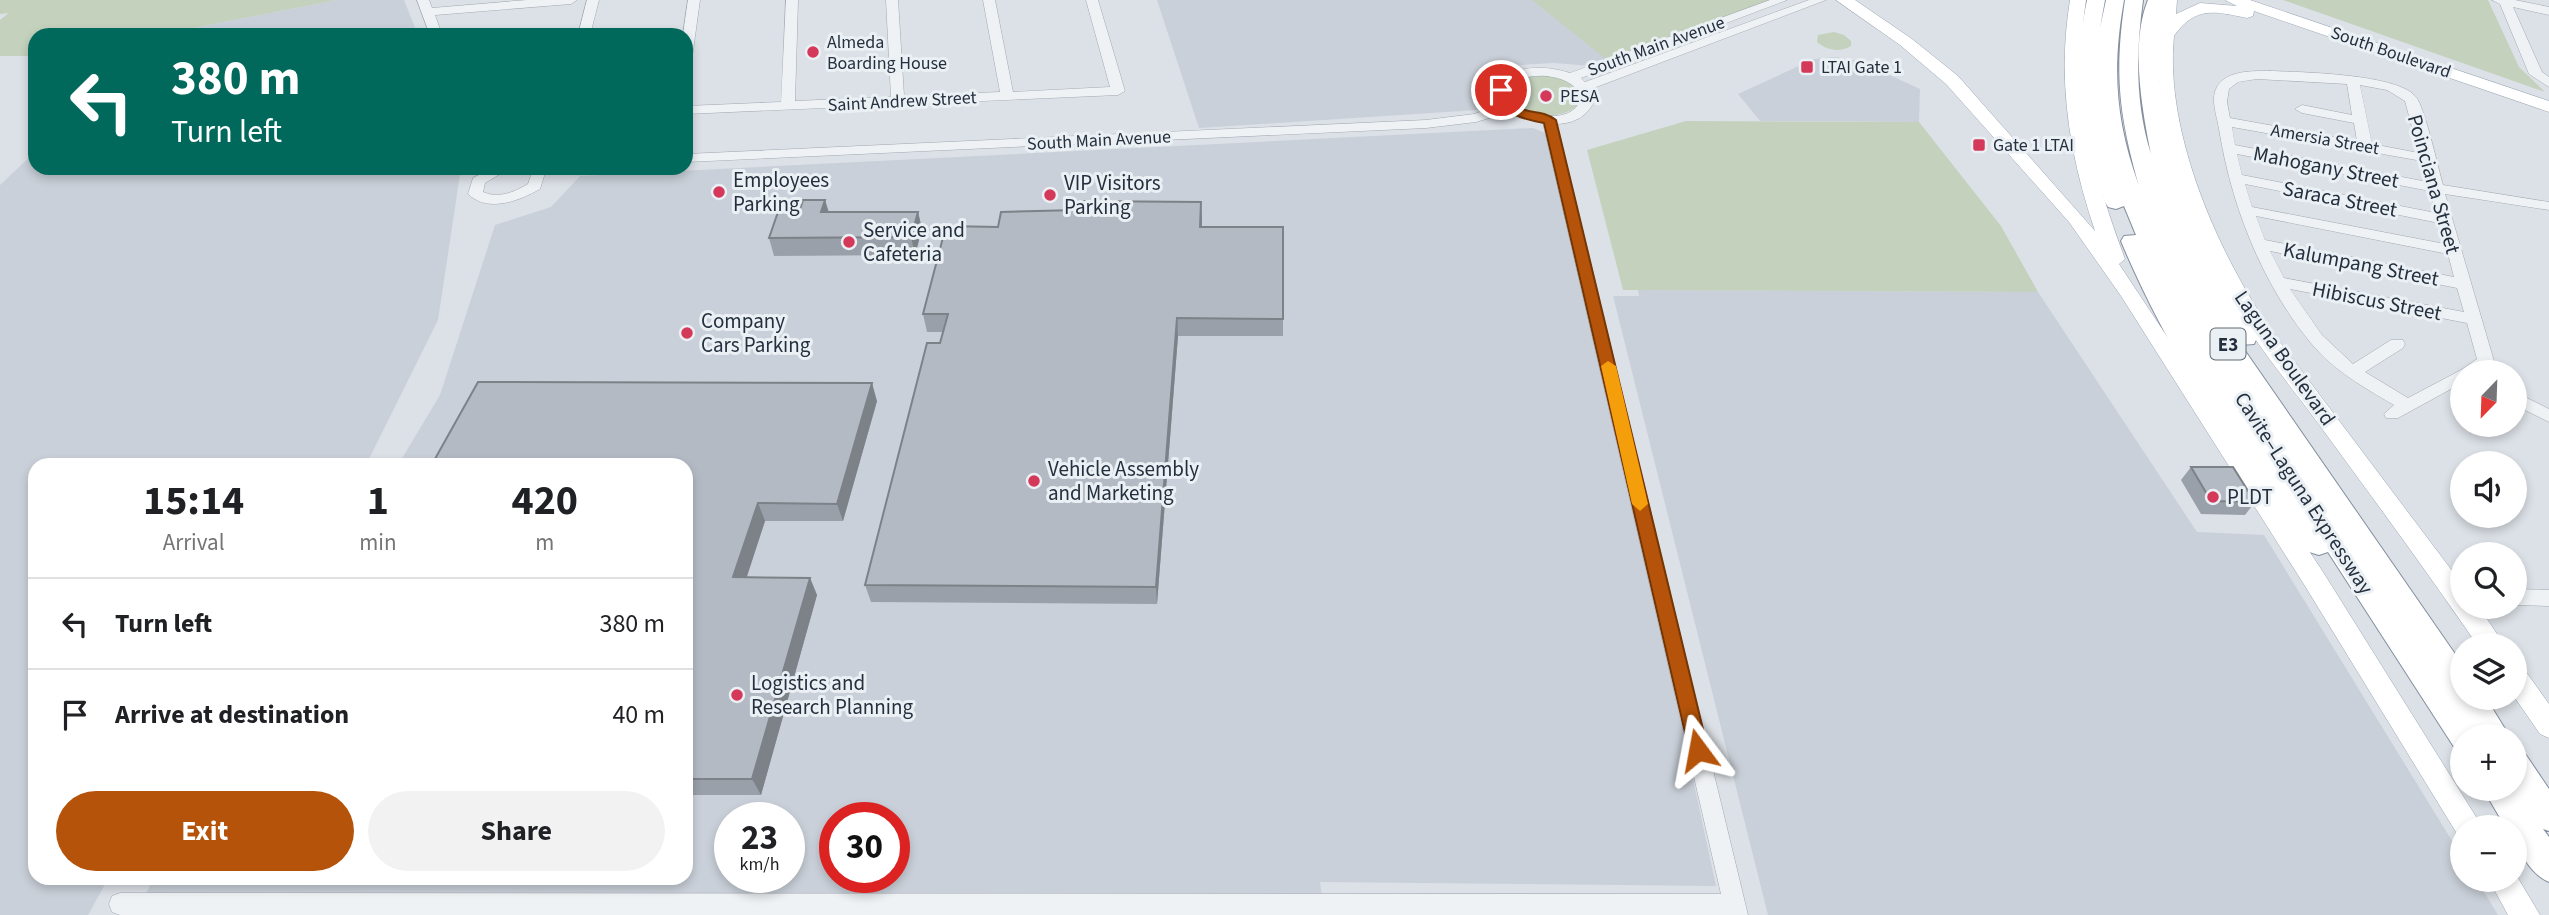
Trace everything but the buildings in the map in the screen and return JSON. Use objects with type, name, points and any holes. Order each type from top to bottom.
[{"type":"highway","points":[[2096,0],[2089,65],[2094,126],[2107,178],[2148,280],[2174,329],[2280,495],[2419,645]]},
{"type":"highway","name":"Cavite–Laguna Expressway","points":[[2115,0],[2106,50],[2109,110],[2124,171],[2153,248],[2184,309],[2214,357],[2419,645],[2450,676]]},
{"type":"highway","name":"Cavite–Laguna Expressway","points":[[2134,0],[2129,21],[2127,91],[2145,174],[2176,250],[2237,359],[2419,645],[2458,724]]},
{"type":"highway","points":[[2157,0],[2150,45],[2151,99],[2165,166],[2195,248],[2235,323],[2345,486],[2419,645]]},
{"type":"highway","points":[[2527,783],[2549,816]]},
{"type":"highway","points":[[2507,801],[2549,866]]},
{"type":"main road","points":[[1844,0],[1913,47],[1952,80],[2064,203],[2128,291],[2314,579],[2461,815]]},
{"type":"main road","points":[[2078,0],[2070,54],[2077,128],[2096,205],[2128,291]]},
{"type":"main road","name":"Laguna Boulevard","points":[[2169,0],[2163,40],[2165,84],[2174,138],[2189,183],[2227,272],[2260,329],[2450,584]]},
{"type":"main road","name":"South Boulevard","points":[[2233,0],[2549,107]]},
{"type":"main road","points":[[2264,0],[2369,44]]},
{"type":"main road","points":[[2163,40],[2181,15],[2194,9],[2209,8],[2238,11],[2369,44]]},
{"type":"main road","points":[[2527,694],[2549,726]]},
{"type":"main road","points":[[2511,892],[2525,915]]},
{"type":"street","points":[[434,28],[426,6],[571,0]]},
{"type":"street","points":[[586,28],[593,0]]},
{"type":"street","points":[[690,28],[694,0]]},
{"type":"street","points":[[788,106],[792,0]]},
{"type":"street","points":[[892,0],[898,101]]},
{"type":"street","points":[[989,0],[1007,96]]},
{"type":"street","name":"Saint Andrew Street","points":[[693,110],[1118,91],[1092,0]]},
{"type":"street","name":"South Main Avenue","points":[[1570,78],[1781,0]]},
{"type":"street","name":"South Main Avenue","points":[[1584,87],[1821,0]]},
{"type":"street","points":[[2501,1],[2549,11]]},
{"type":"street","points":[[2501,1],[2536,74],[2549,83]]},
{"type":"street","points":[[1541,72],[1570,78],[1584,87],[1589,98],[1584,109],[1570,117],[1549,120],[1529,117],[1510,107],[1502,97],[1501,90],[1504,84],[1514,77],[1541,72]]},
{"type":"street","name":"Poinciana Street","points":[[2450,382],[2399,409],[2351,373],[2315,337],[2279,282],[2260,244],[2235,178],[2220,94],[2224,85],[2234,80],[2268,75],[2353,81],[2396,88],[2411,99],[2486,360]]},
{"type":"street","points":[[2353,81],[2365,146]]},
{"type":"street","name":"South Main Avenue","points":[[693,158],[1426,124],[1476,118],[1510,107]]},
{"type":"street","points":[[2302,109],[2360,120]]},
{"type":"street","points":[[120,904],[1736,910],[1549,120]]},
{"type":"street","name":"Amersia Street","points":[[2224,121],[2426,158]]},
{"type":"street","name":"Mahogany Street","points":[[2228,148],[2435,188],[2549,206]]},
{"type":"street","points":[[490,175],[478,181],[475,194],[488,201],[514,198],[535,186],[534,175]]},
{"type":"street","name":"Saraca Street","points":[[2235,178],[2444,219]]},
{"type":"street","points":[[2247,210],[2453,250]]},
{"type":"street","name":"Kalumpang Street","points":[[2260,244],[2463,284]]},
{"type":"street","name":"Hibiscus Street","points":[[2279,282],[2474,319]]},
{"type":"street","points":[[2351,373],[2397,344]]},
{"type":"street","points":[[2527,404],[2549,416]]},
{"type":"street","points":[[2527,597],[2549,598]]},
{"type":"shaded area","points":[[337,0],[404,0],[415,28],[193,28]]},
{"type":"shaded area","points":[[1157,0],[1770,0],[1591,66],[1554,63],[1505,66],[1485,80],[1483,100],[1477,110],[1199,128]]},
{"type":"shaded area","points":[[1836,57],[1859,61],[1920,89],[1919,122],[1760,121],[1738,94],[1814,59]]},
{"type":"shaded area","points":[[1533,128],[1555,137],[1716,886],[1320,882],[1324,914],[1403,915],[136,915],[150,885],[693,885],[693,458],[402,458],[440,395],[495,225],[551,207],[580,176],[693,175],[693,170]]},
{"type":"shaded area","points":[[28,159],[28,175],[460,175],[438,320],[369,458],[28,458],[28,885],[105,885],[88,915],[0,915],[0,185]]},
{"type":"shaded area","points":[[1638,290],[2038,292],[2197,532],[2264,535],[2450,837],[2450,892],[2484,892],[2498,915],[1768,915],[1613,296],[1639,296]]},
{"type":"green space","points":[[0,0],[337,0],[193,28],[28,28],[28,56],[0,56],[0,20],[9,13],[0,14]]},
{"type":"green space","points":[[1532,0],[1770,0],[1607,60]]},
{"type":"green space","points":[[2283,0],[2488,0],[2519,67],[2545,92]]},
{"type":"green space","points":[[1834,32],[1844,35],[1851,41],[1851,46],[1833,50],[1817,42],[1818,35]]},
{"type":"green space","points":[[1532,76],[1554,77],[1566,81],[1582,96],[1579,105],[1562,114],[1545,115],[1528,111],[1511,102],[1511,85]]},
{"type":"green space","points":[[1686,121],[1919,122],[2001,226],[2038,292],[1623,290],[1587,150]]},
{"type":"slow traffic","points":[[1608,366],[1640,504]]},
{"type":"place","name":"Almeda Boarding House","points":[[813,52]]},
{"type":"place","name":"LTAI Gate 1","points":[[1807,67]]},
{"type":"place","name":"PESA","points":[[1546,96]]},
{"type":"place","name":"Gate 1 LTAI","points":[[1979,145]]},
{"type":"place","name":"Employees Parking","points":[[719,192]]},
{"type":"place","name":"VIP Visitors Parking","points":[[1050,195]]},
{"type":"place","name":"Service and Cafeteria","points":[[849,242]]},
{"type":"place","name":"Company Cars Parking","points":[[687,333]]},
{"type":"place","name":"Vehicle Assembly and Marketing","points":[[1034,481]]},
{"type":"place","name":"PLDT","points":[[2213,497]]},
{"type":"place","name":"Logistics and Research Planning","points":[[737,695]]},
{"type":"route","points":[[1501,90],[1504,101],[1513,110],[1529,117],[1549,120],[1698,750]]}]
